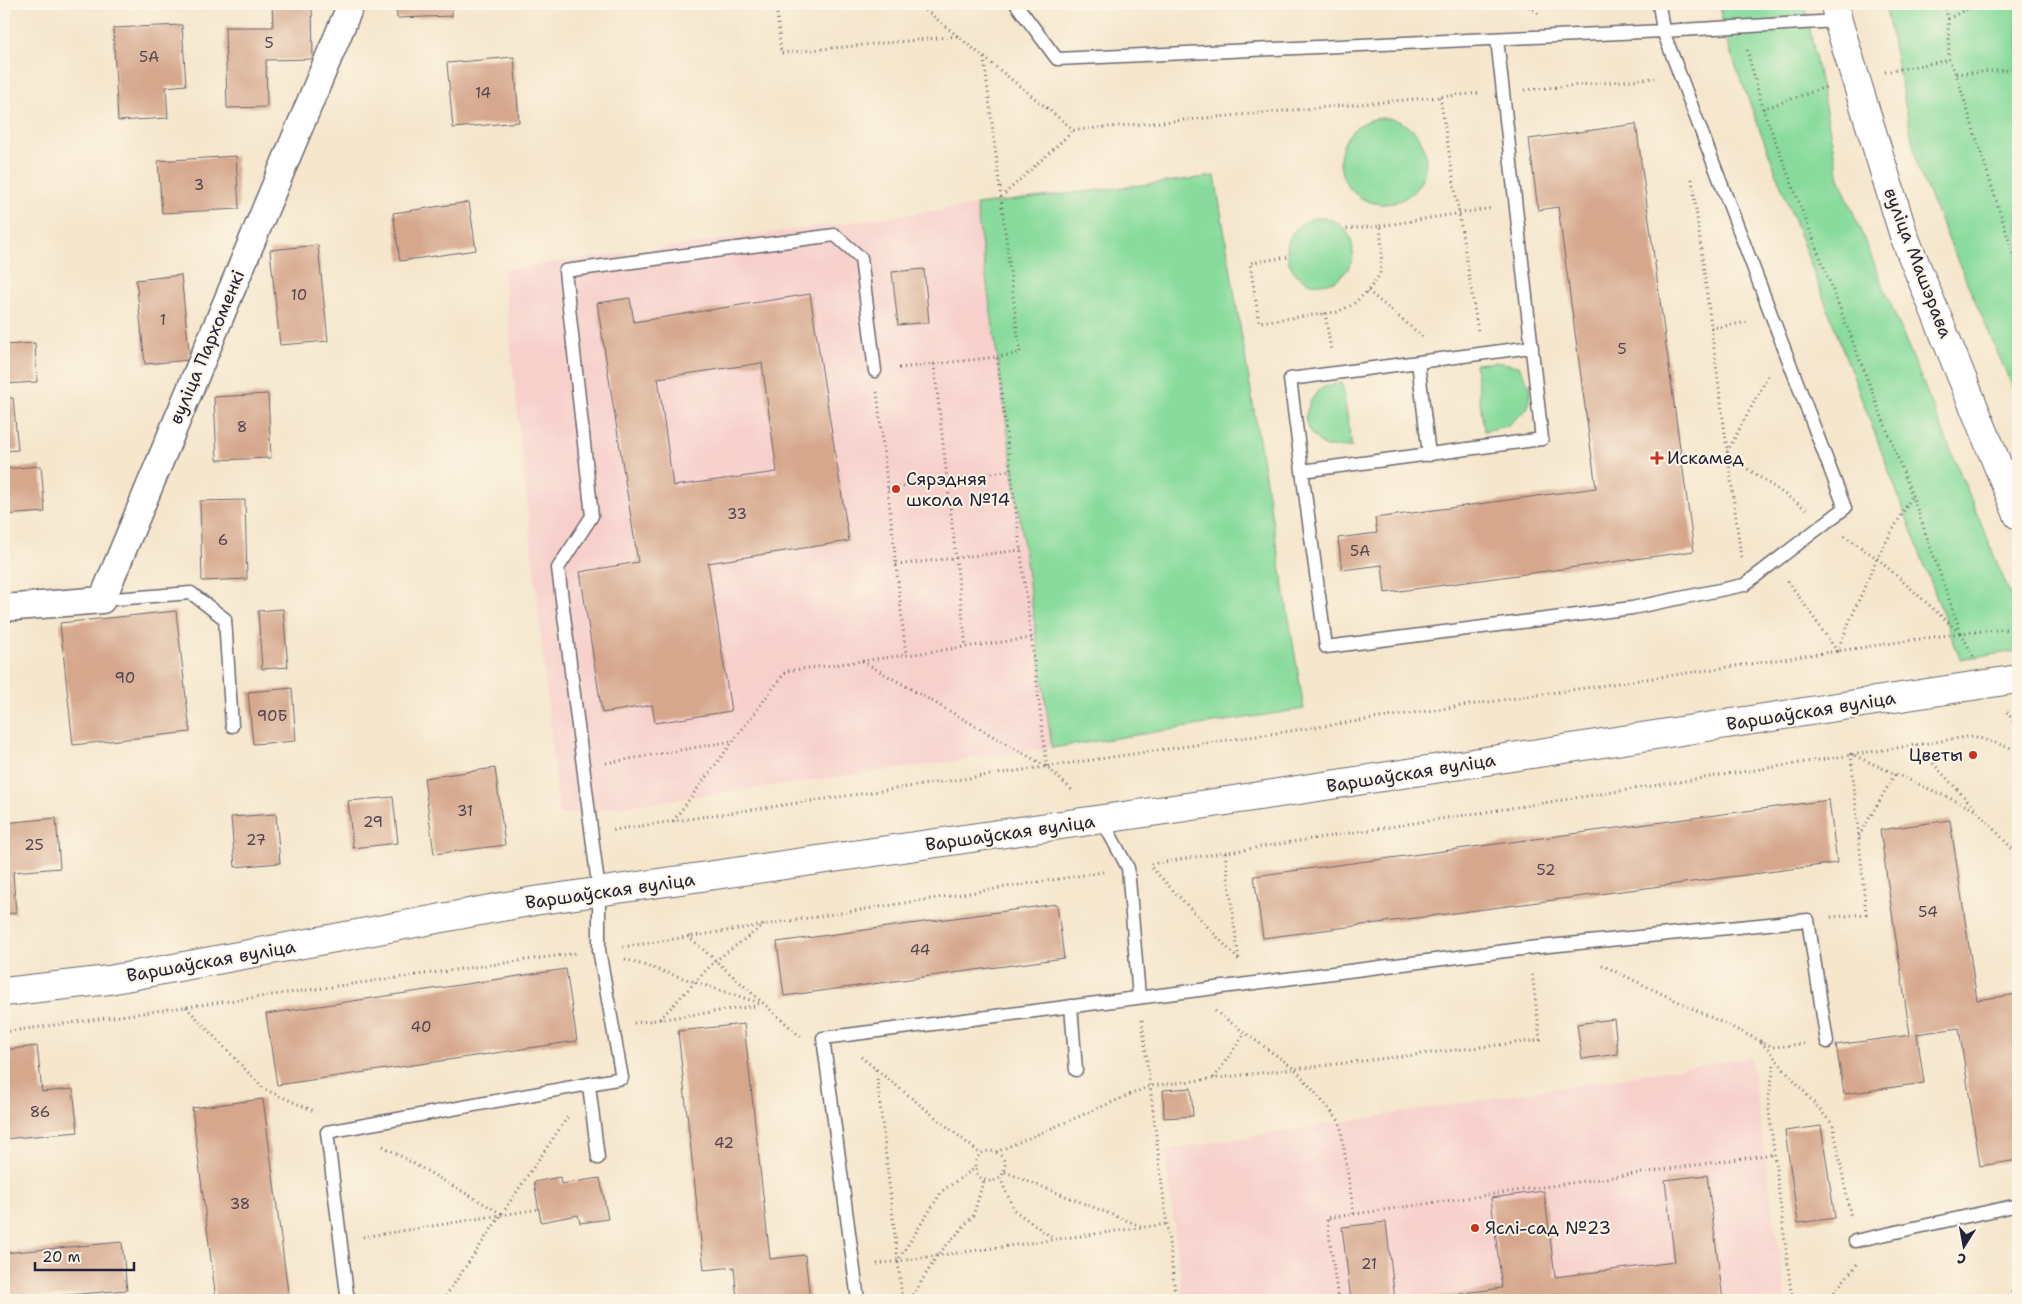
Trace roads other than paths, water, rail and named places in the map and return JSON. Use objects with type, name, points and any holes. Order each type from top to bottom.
[{"type":"street","name":"вуліца Пархоменкі","points":[[102,600],[351,4]]},
{"type":"street","name":"вуліца Машэрава","points":[[1836,12],[1904,236],[2018,515]]},
{"type":"street","points":[[4,608],[102,600]]},
{"type":"street","name":"Варшаўская вуліца","points":[[4,992],[109,980],[534,902],[1102,820],[2018,679]]},
{"type":"lane","points":[[1016,4],[1057,59],[1663,31],[1741,26],[1836,12]]},
{"type":"lane","points":[[1532,346],[1290,379],[1326,647],[1632,608],[1744,585],[1845,508],[1663,31],[1659,4]]},
{"type":"lane","points":[[1302,471],[1542,439],[1497,39]]},
{"type":"lane","points":[[351,1300],[347,1294],[327,1132],[622,1078],[599,950],[599,892],[558,568],[592,516],[565,271],[835,235],[861,258],[874,371]]},
{"type":"lane","points":[[1418,362],[1429,454]]},
{"type":"lane","points":[[102,600],[191,593],[225,619],[232,726]]},
{"type":"lane","points":[[1102,820],[1128,868],[1139,997]]},
{"type":"lane","points":[[858,1300],[823,1038],[1560,944],[1808,920],[1827,1042]]},
{"type":"lane","points":[[1071,1006],[1076,1070]]},
{"type":"lane","points":[[589,1085],[598,1158]]},
{"type":"lane","points":[[1855,1241],[2018,1205]]},
{"type":"place","name":"Искамед","points":[[1657,458]]},
{"type":"place","name":"Сярэдняя школа №14","points":[[896,489]]},
{"type":"place","name":"Цветы","points":[[1973,755]]},
{"type":"place","name":"Яслі-сад №23","points":[[1475,1228]]}]
